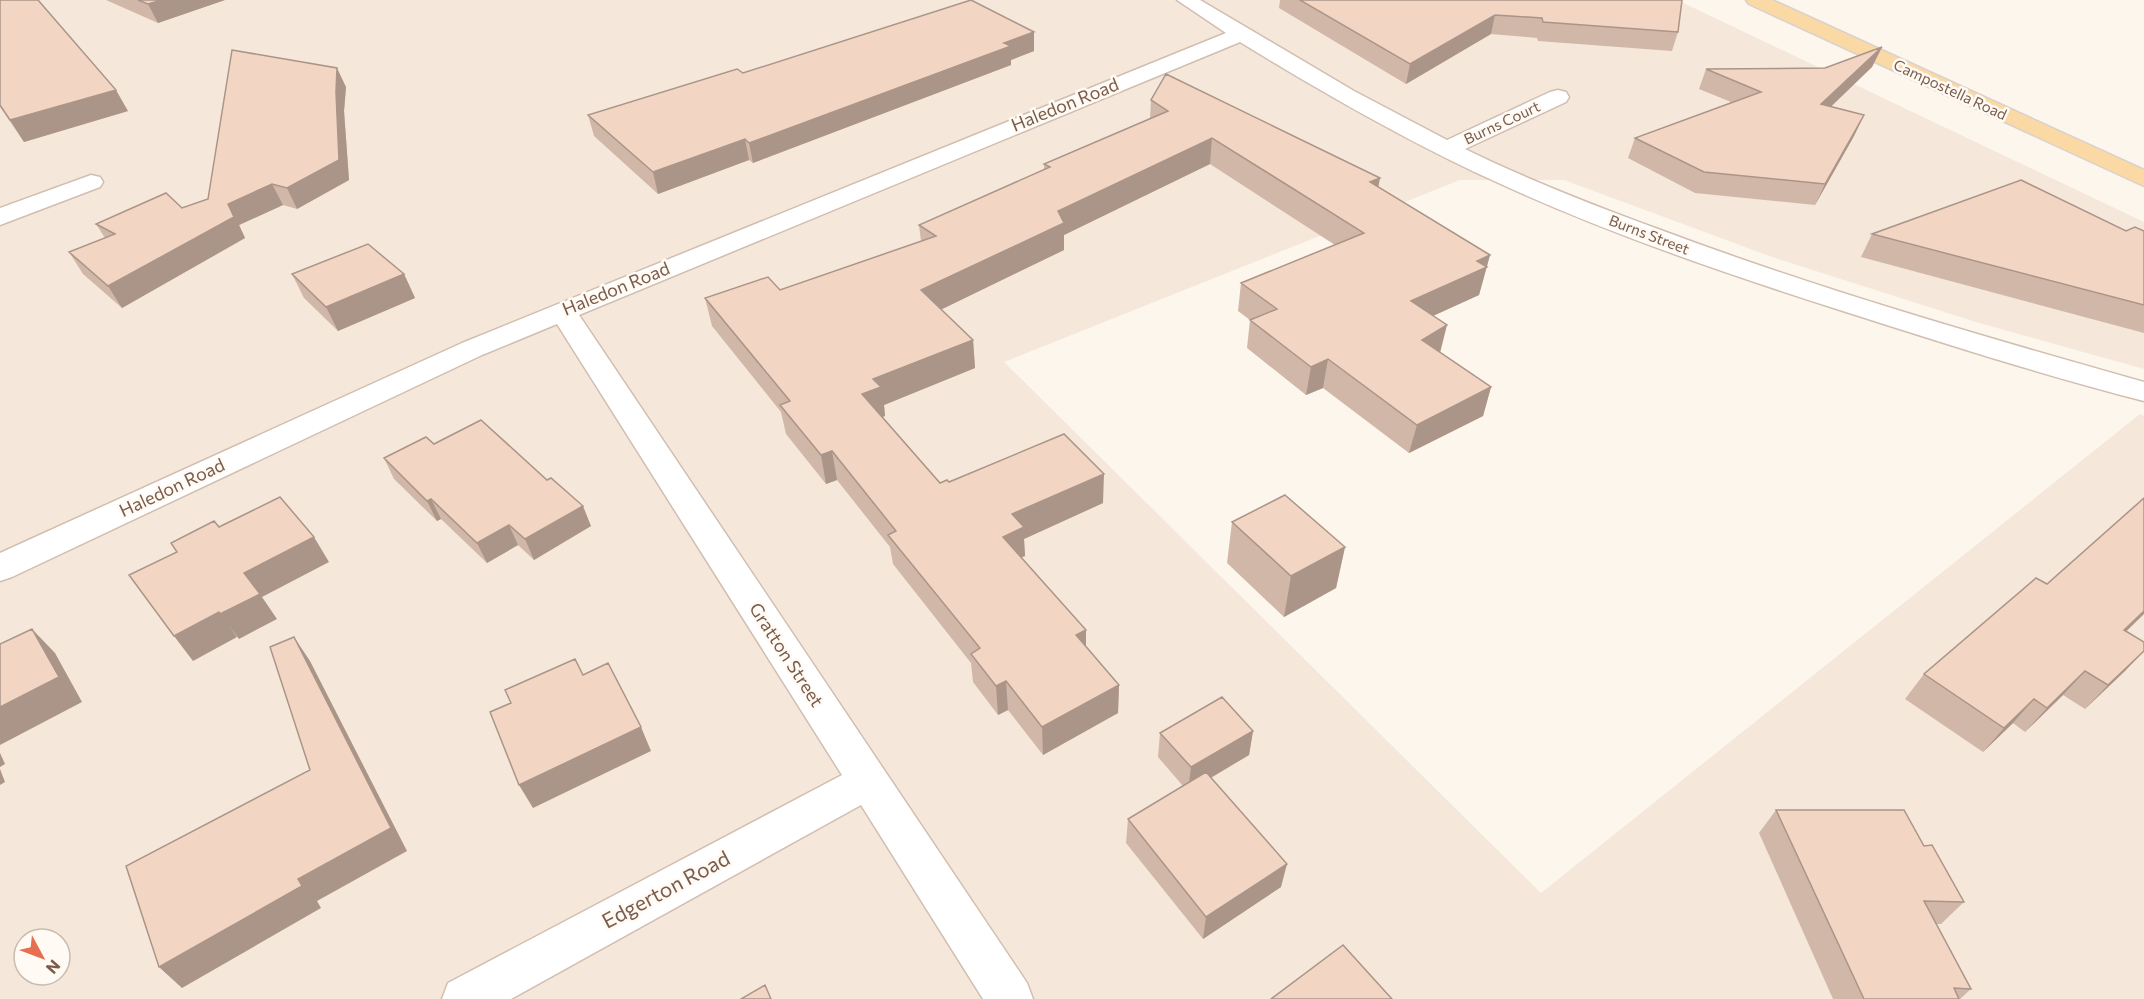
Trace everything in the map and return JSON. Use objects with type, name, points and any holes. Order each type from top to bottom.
[{"type":"main road","name":"Campostella Road","points":[[1756,0],[2144,179]]},
{"type":"street","name":"Burns Street","points":[[1187,0],[1329,87],[1513,181],[1708,258],[1930,330],[2144,392]]},
{"type":"street","name":"Haledon Road","points":[[0,568],[472,349],[1241,34]]},
{"type":"street","name":"Burns Court","points":[[1447,149],[1558,97]]},
{"type":"street","points":[[0,217],[91,182]]},
{"type":"street","name":"Gratton Street","points":[[562,311],[1010,999]]},
{"type":"street","name":"Edgerton Road","points":[[465,999],[868,781]]},
{"type":"shaded area","points":[[0,0],[1677,0],[2144,222],[2144,369],[1979,323],[1772,257],[1564,180],[1460,180],[1004,362],[1541,893],[2140,414],[2144,416],[2144,999],[0,999]]},
{"type":"building","points":[[0,0],[38,0],[116,90],[10,120],[0,105]]},
{"type":"building","points":[[138,0],[162,0],[148,4]]},
{"type":"building","points":[[971,0],[1034,32],[1004,43],[1011,46],[749,143],[745,139],[653,172],[588,115],[737,69],[743,73]]},
{"type":"building","points":[[1300,0],[1682,0],[1678,32],[1543,22],[1542,18],[1495,15],[1410,64]]},
{"type":"building","points":[[1882,47],[1821,104],[1864,115],[1825,184],[1704,172],[1635,138],[1761,92],[1706,69],[1825,68]]},
{"type":"building","points":[[232,50],[337,68],[339,160],[287,188],[272,184],[228,204],[234,217],[108,286],[69,252],[115,234],[96,224],[166,193],[182,208],[208,199]]},
{"type":"building","points":[[1166,74],[1380,178],[1370,182],[1490,255],[1477,261],[1487,267],[1411,301],[1447,325],[1422,340],[1491,387],[1417,425],[1328,359],[1311,367],[1250,320],[1277,309],[1241,283],[1364,233],[1212,138],[1058,211],[1064,223],[921,290],[973,340],[873,379],[881,387],[862,394],[940,483],[947,480],[949,482],[1064,434],[1104,474],[1012,514],[1024,527],[1003,537],[1086,630],[1076,635],[1119,685],[1042,727],[1006,681],[996,686],[971,654],[980,648],[888,535],[896,531],[832,451],[821,455],[780,405],[790,401],[705,298],[768,277],[780,290],[936,236],[919,225],[1050,167],[1044,164],[1168,111],[1151,100]]},
{"type":"building","points":[[2021,180],[2126,231],[2135,227],[2144,231],[2144,305],[1872,234]]},
{"type":"building","points":[[368,244],[404,274],[326,307],[292,274]]},
{"type":"building","points":[[481,420],[547,480],[551,478],[583,506],[525,539],[509,525],[477,543],[431,499],[427,501],[384,458],[426,437],[434,444]]},
{"type":"building","points":[[1285,495],[1345,547],[1291,576],[1232,522]]},
{"type":"building","points":[[280,497],[314,537],[244,573],[260,594],[220,614],[219,612],[174,636],[129,575],[177,552],[171,543],[214,521],[219,527]]},
{"type":"building","points":[[2144,498],[2144,611],[2124,630],[2144,642],[2144,651],[2108,685],[2085,671],[2047,708],[2034,699],[2004,728],[1924,674],[2036,578],[2047,584]]},
{"type":"building","points":[[32,629],[59,677],[0,707],[0,644]]},
{"type":"building","points":[[294,637],[391,828],[298,879],[302,886],[159,967],[126,866],[310,770],[270,647]]},
{"type":"building","points":[[575,659],[583,675],[608,663],[641,727],[519,785],[490,712],[511,703],[505,690]]},
{"type":"building","points":[[1222,697],[1253,731],[1191,767],[1160,733]]},
{"type":"building","points":[[1206,772],[1287,864],[1206,917],[1128,819]]},
{"type":"building","points":[[1776,810],[1904,810],[1924,846],[1932,845],[1964,902],[1924,901],[1971,989],[1954,988],[1959,999],[1864,999]]},
{"type":"building","points":[[1343,945],[1392,999],[1271,999]]},
{"type":"building","points":[[765,985],[771,999],[741,999]]}]
